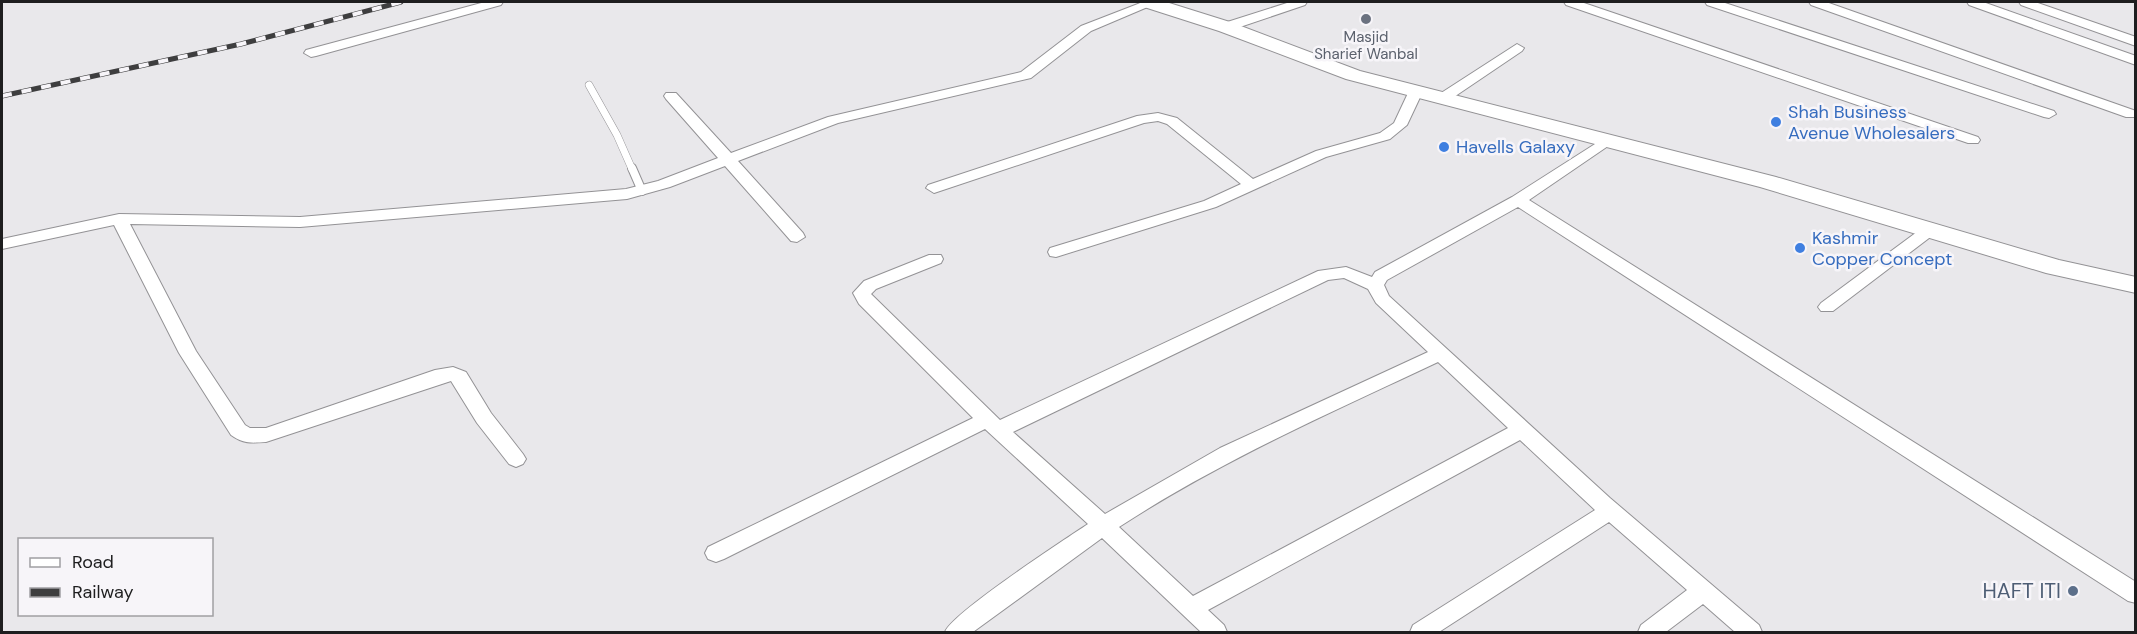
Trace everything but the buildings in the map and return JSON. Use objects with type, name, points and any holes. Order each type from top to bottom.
[{"type":"main road","points":[[1150,2],[1226,27],[1343,72],[1768,182],[2055,267],[2136,285]]},
{"type":"main road","points":[[2055,267],[2099,287],[2136,299]]},
{"type":"street","points":[[311,52],[497,2]]},
{"type":"street","points":[[2,244],[119,219],[300,222],[539,203],[642,191],[833,120],[1026,75],[1043,65],[1084,30],[1150,2]]},
{"type":"street","points":[[1226,27],[1301,2]]},
{"type":"street","points":[[1570,2],[1973,140]]},
{"type":"street","points":[[1711,2],[2049,114]]},
{"type":"street","points":[[1815,2],[2131,114]]},
{"type":"street","points":[[1973,2],[2136,61]]},
{"type":"street","points":[[1988,7],[2003,2]]},
{"type":"street","points":[[2025,2],[2136,42]]},
{"type":"street","points":[[1443,98],[1517,48]]},
{"type":"street","points":[[1056,252],[1210,204],[1321,154],[1375,139],[1394,131],[1400,125],[1416,91]]},
{"type":"street","points":[[671,96],[797,237]]},
{"type":"street","points":[[934,188],[1142,119],[1158,117],[1172,121],[1253,186]]},
{"type":"street","points":[[1375,285],[1381,276],[1518,200],[1606,141]]},
{"type":"street","points":[[1518,200],[2136,594]]},
{"type":"street","points":[[119,219],[188,353],[238,430],[246,436],[266,435],[442,375],[453,374],[459,377],[484,418],[516,459]]},
{"type":"street","points":[[1827,307],[1931,229]]},
{"type":"street","points":[[935,259],[870,285],[862,293],[865,300],[992,425],[1104,526],[1216,633]]},
{"type":"street","points":[[716,553],[1324,275],[1346,272],[1375,285],[1382,299],[1522,430],[1610,511],[1751,633]]},
{"type":"street","points":[[956,633],[991,604],[1104,526],[1197,469],[1440,354]]},
{"type":"street","points":[[1191,608],[1522,430]]},
{"type":"street","points":[[1420,633],[1610,511]]},
{"type":"street","points":[[1649,633],[1702,592]]},
{"type":"lane","points":[[590,85],[617,135],[642,191]]},
{"type":"railway","points":[[2,96],[241,44],[401,2]]},
{"type":"place","name":"Masjid Sharief Wanbal","points":[[1366,19]]},
{"type":"place","name":"Shah Business Avenue Wholesalers","points":[[1776,122]]},
{"type":"place","name":"Havells Galaxy","points":[[1444,147]]},
{"type":"place","name":"Kashmir Copper Concept","points":[[1800,248]]},
{"type":"place","name":"HAFT ITI","points":[[2073,591]]}]
